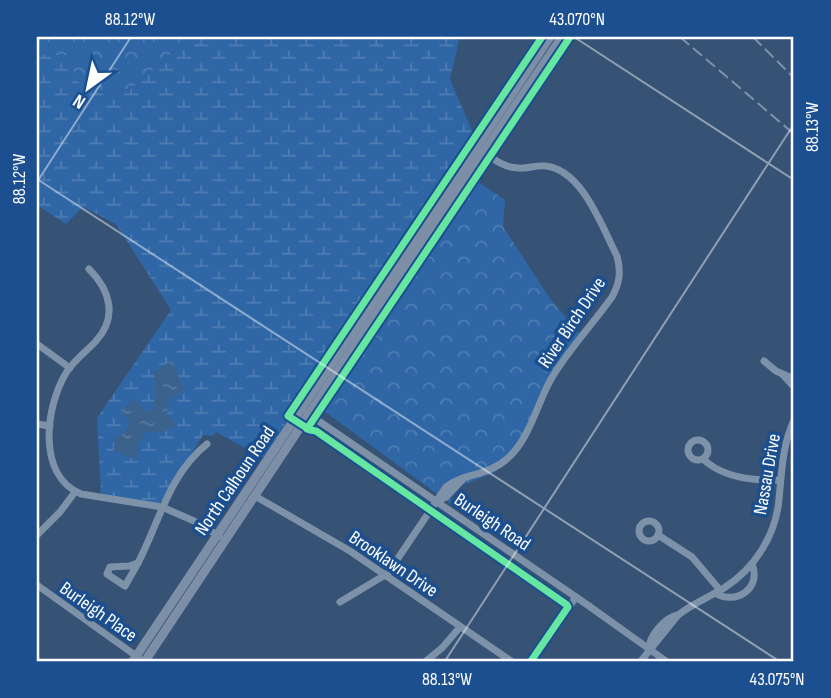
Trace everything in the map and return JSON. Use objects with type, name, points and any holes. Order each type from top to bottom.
[{"type":"main road","name":"North Calhoun Road","points":[[221,537],[255,496],[305,412],[476,146],[550,37]]},
{"type":"main road","name":"North Calhoun Road","points":[[139,660],[562,37]]},
{"type":"street","name":"River Birch Drive","points":[[386,575],[446,487],[452,482],[491,470],[520,444],[554,375],[612,297],[620,274],[612,246],[585,194],[570,176],[548,166],[520,169],[508,167],[476,146]]},
{"type":"street","points":[[89,269],[108,295],[108,315],[101,334],[70,368],[55,398],[50,426],[54,467],[64,483],[75,492],[162,507],[221,537]]},
{"type":"street","points":[[37,344],[70,368]]},
{"type":"street","points":[[764,360],[794,387]]},
{"type":"street","points":[[783,375],[794,379]]},
{"type":"street","name":"Burleigh Road","points":[[305,412],[666,661]]},
{"type":"street","name":"Nassau Drive","points":[[641,661],[649,649],[649,643],[672,616],[718,592],[740,576],[762,550],[773,527],[785,444],[794,420]]},
{"type":"street","points":[[37,424],[50,426]]},
{"type":"street","points":[[138,563],[162,507],[181,474],[207,444]]},
{"type":"street","points":[[703,459],[713,468],[738,477],[761,481],[780,480]]},
{"type":"street","points":[[37,535],[75,492]]},
{"type":"street","name":"Brooklawn Drive","points":[[255,496],[336,542],[511,661]]},
{"type":"street","points":[[658,535],[692,557],[718,592],[730,599],[749,589],[755,577],[752,564]]},
{"type":"street","points":[[340,602],[386,575]]},
{"type":"street","name":"Burleigh Place","points":[[37,585],[139,660]]},
{"type":"street","points":[[531,661],[576,597]]},
{"type":"street","points":[[426,661],[442,648],[460,627]]},
{"type":"green space","points":[[37,37],[191,37],[131,89],[83,93],[66,55],[37,55]]},
{"type":"green space","points":[[191,37],[453,37],[459,41],[450,79],[476,140],[263,458],[216,432],[213,436],[203,435],[163,500],[157,504],[101,495],[97,418],[171,310],[116,224],[83,207],[66,224],[37,205],[37,55],[66,55],[84,93],[131,89]]},
{"type":"green space","points":[[478,182],[505,200],[503,227],[551,300],[583,337],[559,372],[513,457],[493,473],[458,487],[450,497],[452,505],[324,411]]},
{"type":"water","points":[[172,360],[184,390],[169,400],[167,414],[177,425],[165,432],[145,432],[138,446],[136,460],[114,451],[115,436],[122,435],[130,423],[121,410],[135,399],[146,411],[152,411],[155,396],[154,373]]},
{"type":"railway","points":[[680,37],[794,134]]},
{"type":"railway","points":[[753,37],[794,78]]},
{"type":"cycle path","points":[[531,661],[567,605],[316,431],[288,416],[542,37]]},
{"type":"cycle path","points":[[307,429],[570,37]]}]
